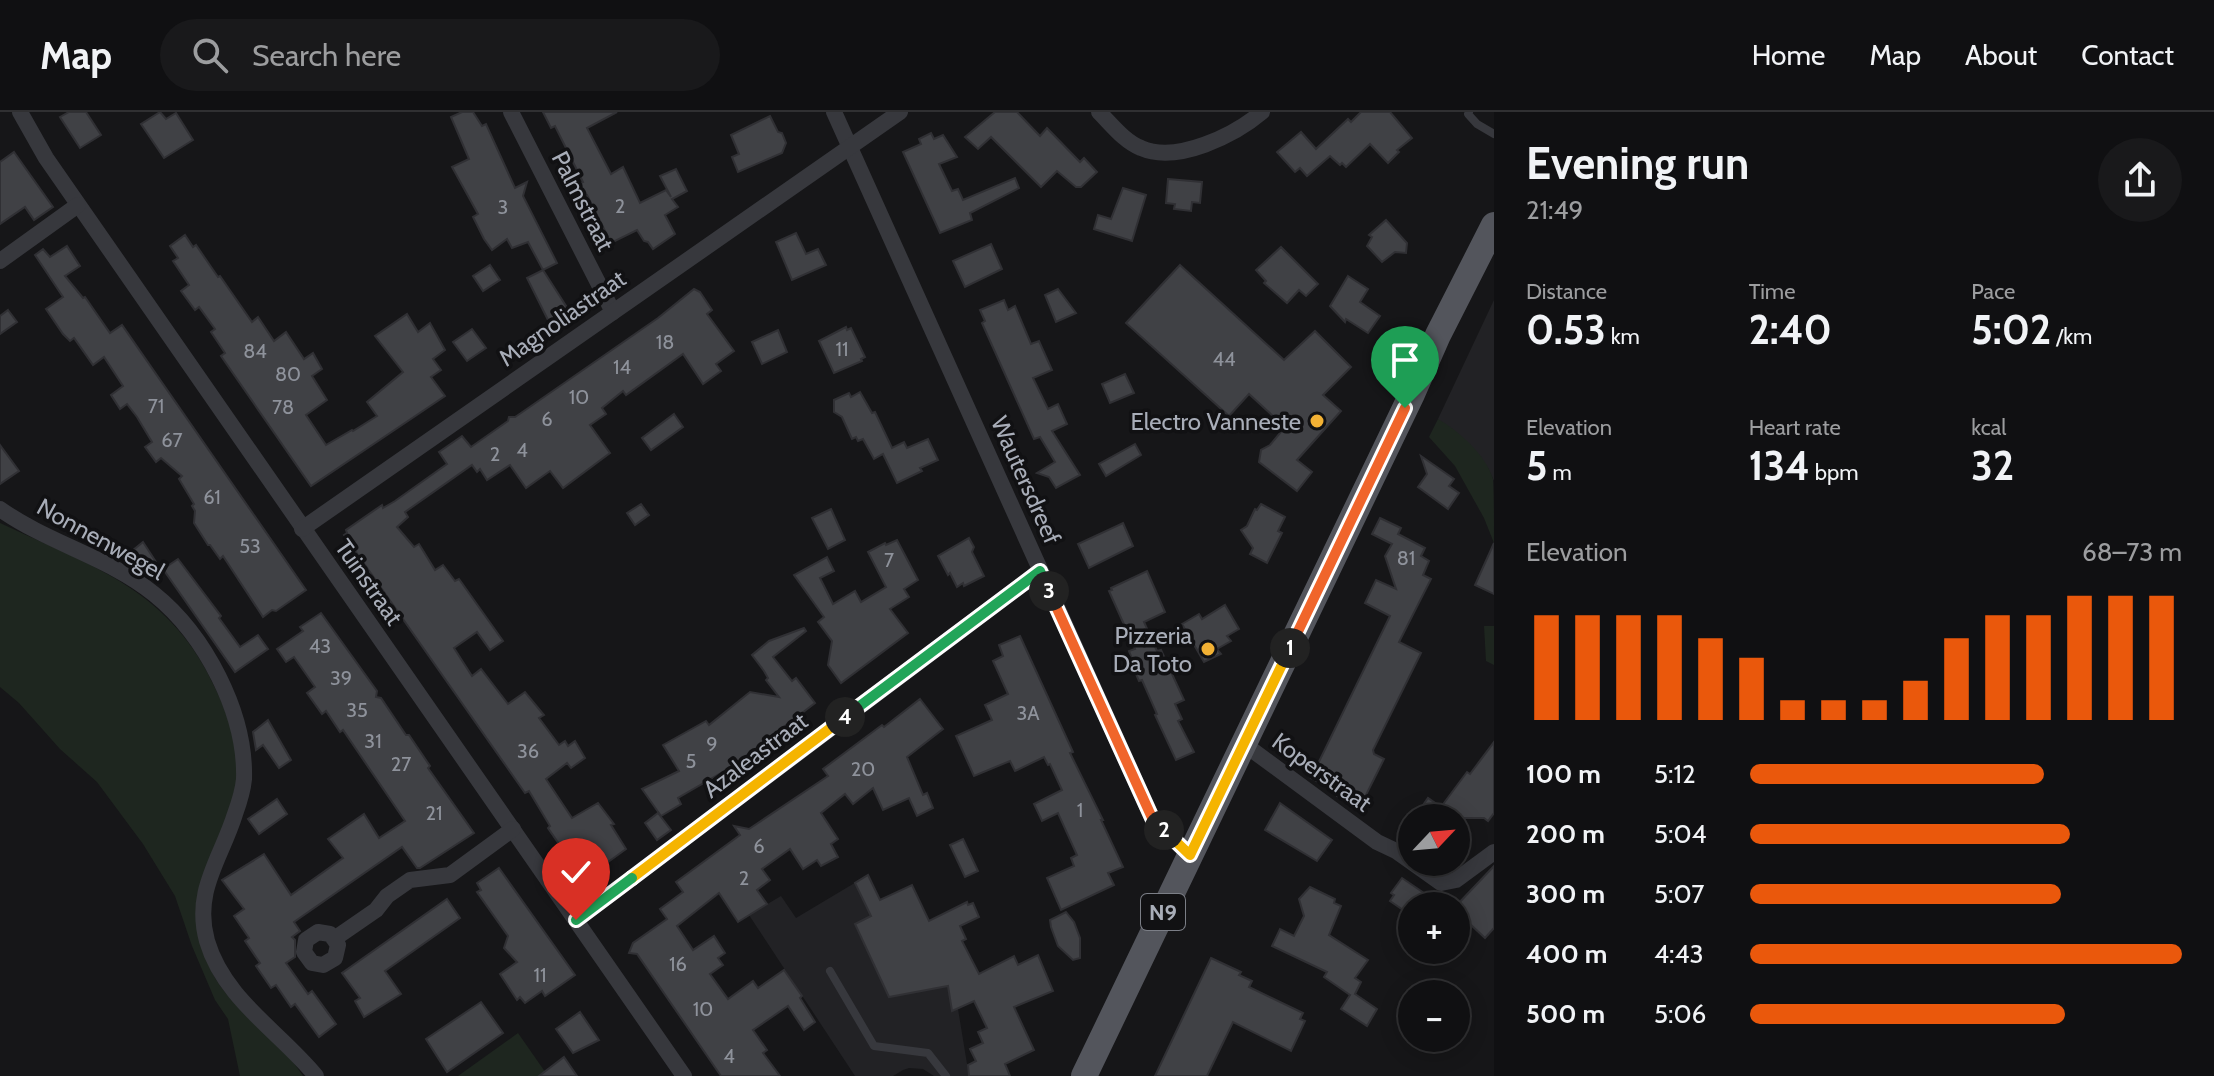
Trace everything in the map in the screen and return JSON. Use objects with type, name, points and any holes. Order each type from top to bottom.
[{"type":"main road","name":"N9","points":[[1084,1076],[1438,335],[1494,225]]},
{"type":"street","name":"Tuinstraat","points":[[20,112],[78,205],[684,1076]]},
{"type":"street","name":"Palmstraat","points":[[511,112],[613,312]]},
{"type":"street","name":"Wautersdreef","points":[[834,112],[1153,820],[1190,855]]},
{"type":"street","name":"Magnoliastraat","points":[[302,529],[900,112]]},
{"type":"street","points":[[1099,112],[1130,142],[1160,153],[1187,150],[1209,143],[1242,127],[1262,112]]},
{"type":"street","points":[[0,261],[78,205]]},
{"type":"street","name":"Nonnenwegel","points":[[0,509],[154,594],[190,631],[210,662],[238,724],[244,781],[235,816],[206,886],[203,913],[206,938],[215,963],[237,997],[316,1076]]},
{"type":"street","name":"Azaleastraat","points":[[576,920],[1040,571]]},
{"type":"street","name":"Koperstraat","points":[[1244,744],[1377,842],[1396,851],[1441,883],[1456,880],[1494,852]]},
{"type":"street","points":[[334,939],[376,910],[387,896],[410,880],[450,875],[513,829]]},
{"type":"lane","points":[[1469,112],[1477,124],[1494,134]]},
{"type":"lane","points":[[830,971],[874,1046],[928,1053],[946,1076]]},
{"type":"shaded area","points":[[1494,300],[1494,481],[1488,468],[1438,419]]},
{"type":"shaded area","points":[[1438,419],[1471,444],[1489,470],[1493,479],[1494,543],[1455,466],[1429,437]]},
{"type":"shaded area","points":[[0,523],[127,586],[153,605],[199,657],[217,692],[233,736],[237,782],[198,935],[208,965],[220,986],[303,1076],[240,1076],[228,1019],[215,1000],[175,896],[143,844],[97,782],[0,687]]},
{"type":"shaded area","points":[[1484,626],[1494,626],[1494,665],[1486,661]]},
{"type":"shaded area","points":[[868,875],[897,936],[935,918],[974,1001],[958,1009],[969,1076],[934,1076],[923,1069],[909,1068],[893,1076],[855,1076],[749,915],[781,896],[796,918]]},
{"type":"shaded area","points":[[518,1033],[548,1076],[458,1076]]},
{"type":"building","points":[[69,112],[86,112],[101,135],[80,148],[60,117]]},
{"type":"building","points":[[160,112],[166,119],[176,113],[193,140],[164,158],[141,124]]},
{"type":"building","points":[[462,112],[473,112],[482,126],[486,124],[515,188],[527,182],[523,196],[557,263],[543,270],[528,242],[512,248],[507,239],[492,250],[484,239],[473,217],[478,214],[452,167],[469,159],[451,117]]},
{"type":"building","points":[[543,112],[617,112],[587,128],[611,174],[623,167],[640,203],[666,190],[671,197],[660,176],[676,169],[687,191],[672,199],[678,207],[665,215],[675,234],[653,249],[637,230],[611,243],[587,195],[584,196],[581,189],[583,182],[555,126],[551,128]]},
{"type":"building","points":[[995,112],[1017,112],[1040,136],[1047,128],[1080,162],[1084,158],[1097,172],[1081,187],[1076,187],[1057,171],[1041,187],[991,137],[978,149],[965,137]]},
{"type":"building","points":[[1361,112],[1390,112],[1412,138],[1397,150],[1399,152],[1388,163],[1370,144],[1346,167],[1330,156],[1307,176],[1300,168],[1295,172],[1277,152],[1301,132],[1316,149],[1348,119],[1351,122]]},
{"type":"building","points":[[770,116],[786,143],[782,153],[738,172],[732,157],[739,154],[731,135]]},
{"type":"building","points":[[931,133],[934,139],[943,135],[957,157],[939,164],[952,191],[958,189],[963,200],[1015,178],[1019,188],[970,213],[972,220],[940,233],[903,152],[921,144],[919,139]]},
{"type":"building","points":[[14,152],[53,207],[34,220],[25,207],[0,224],[0,162]]},
{"type":"building","points":[[1168,179],[1202,182],[1200,203],[1192,202],[1191,211],[1174,209],[1175,204],[1166,203]]},
{"type":"building","points":[[1123,188],[1146,195],[1132,241],[1094,229],[1098,215],[1111,219]]},
{"type":"building","points":[[1386,220],[1407,243],[1406,253],[1395,252],[1382,262],[1367,246],[1372,237],[1369,235]]},
{"type":"building","points":[[796,233],[806,254],[818,249],[826,265],[792,280],[776,242]]},
{"type":"building","points":[[185,235],[220,276],[252,322],[258,317],[274,341],[286,332],[304,359],[313,353],[322,369],[312,376],[327,400],[306,415],[326,445],[377,416],[367,402],[403,372],[375,336],[407,314],[418,332],[430,323],[445,350],[433,359],[441,370],[431,377],[445,396],[311,486],[221,356],[225,353],[211,332],[215,329],[199,307],[195,310],[181,291],[189,285],[173,261],[178,258],[170,246]]},
{"type":"building","points":[[991,244],[1002,269],[965,287],[953,261]]},
{"type":"building","points":[[67,246],[80,266],[65,276],[85,297],[110,333],[122,325],[306,590],[276,611],[272,610],[263,617],[223,556],[220,559],[208,545],[194,523],[194,504],[179,479],[182,476],[161,458],[156,462],[145,447],[152,442],[137,417],[127,404],[120,409],[111,395],[123,386],[104,357],[93,365],[74,338],[70,341],[63,334],[46,309],[63,297],[35,255],[43,249],[50,257]]},
{"type":"building","points":[[1281,247],[1318,284],[1306,296],[1299,290],[1287,303],[1264,283],[1266,281],[1256,270]]},
{"type":"building","points":[[490,265],[500,280],[483,291],[473,276]]},
{"type":"building","points":[[1180,265],[1284,360],[1315,331],[1351,367],[1323,395],[1341,411],[1297,460],[1312,472],[1297,491],[1259,462],[1261,450],[1270,445],[1285,427],[1249,394],[1229,416],[1126,323]]},
{"type":"building","points":[[543,270],[568,309],[549,322],[527,278]]},
{"type":"building","points":[[1348,276],[1368,289],[1360,302],[1380,316],[1368,333],[1346,319],[1345,322],[1330,306]]},
{"type":"building","points":[[694,289],[700,292],[712,310],[707,314],[734,351],[716,364],[721,371],[703,384],[683,354],[626,395],[623,391],[602,408],[606,414],[590,425],[610,453],[563,488],[550,471],[526,488],[510,465],[487,480],[480,469],[477,472],[472,465],[405,512],[408,517],[397,527],[414,547],[419,544],[435,570],[443,565],[455,581],[459,579],[503,641],[490,650],[477,632],[454,648],[472,676],[481,669],[508,704],[525,692],[544,715],[539,718],[559,745],[565,741],[568,746],[575,741],[585,758],[571,768],[567,763],[546,779],[572,818],[598,803],[614,824],[611,825],[626,849],[586,883],[548,828],[550,826],[529,791],[525,793],[344,535],[346,530],[382,505],[383,508],[395,501],[447,464],[439,452],[462,436],[471,447],[508,421],[509,417],[515,417],[658,318]]},
{"type":"building","points":[[1058,289],[1076,313],[1056,322],[1045,295]]},
{"type":"building","points":[[1004,300],[1008,310],[1015,306],[1031,344],[1039,341],[1052,370],[1033,378],[1048,409],[1058,404],[1067,424],[1052,431],[1080,475],[1056,488],[1049,477],[1037,473],[1055,462],[1040,437],[1034,439],[982,323],[985,321],[980,310]]},
{"type":"building","points":[[8,310],[17,322],[0,334],[0,316]]},
{"type":"building","points":[[846,327],[847,330],[851,328],[865,357],[834,373],[819,341]]},
{"type":"building","points":[[472,329],[486,348],[467,361],[453,342]]},
{"type":"building","points":[[778,330],[787,352],[762,364],[752,342]]},
{"type":"building","points":[[1125,374],[1134,393],[1110,403],[1102,384]]},
{"type":"building","points":[[860,392],[872,413],[875,412],[892,448],[904,442],[907,448],[928,439],[938,460],[897,483],[883,454],[874,459],[863,439],[852,439],[842,417],[834,412],[834,400]]},
{"type":"building","points":[[674,414],[683,427],[651,450],[642,438]]},
{"type":"building","points":[[1135,444],[1141,455],[1106,476],[1099,464]]},
{"type":"building","points":[[0,445],[19,471],[0,484]]},
{"type":"building","points":[[1421,456],[1454,479],[1449,486],[1459,493],[1448,509],[1418,487],[1427,474]]},
{"type":"building","points":[[641,504],[649,515],[635,525],[627,513]]},
{"type":"building","points":[[1261,504],[1285,517],[1278,531],[1282,533],[1267,563],[1250,554],[1253,548],[1241,530]]},
{"type":"building","points":[[831,509],[845,540],[828,549],[812,518]]},
{"type":"building","points":[[1380,518],[1401,528],[1398,534],[1425,548],[1421,556],[1429,561],[1423,575],[1431,579],[1399,642],[1421,653],[1373,750],[1374,754],[1384,759],[1363,801],[1353,796],[1350,802],[1311,778],[1390,616],[1365,603],[1376,580],[1396,589],[1385,556],[1392,544],[1372,534]]},
{"type":"building","points":[[1123,523],[1133,546],[1089,568],[1078,544]]},
{"type":"building","points":[[969,538],[984,576],[957,587],[938,556]]},
{"type":"building","points":[[897,540],[918,580],[904,589],[909,597],[890,609],[908,633],[841,683],[828,665],[832,641],[818,622],[824,617],[794,575],[827,557],[834,571],[820,578],[833,604],[855,591],[861,602],[886,587],[868,552]]},
{"type":"building","points":[[143,542],[156,562],[146,569],[132,551]]},
{"type":"building","points":[[1494,543],[1494,594],[1475,585]]},
{"type":"building","points":[[178,559],[240,647],[258,635],[268,649],[235,672],[163,569]]},
{"type":"building","points":[[1147,571],[1165,612],[1144,622],[1184,700],[1175,704],[1182,719],[1178,721],[1194,752],[1176,760],[1142,680],[1139,681],[1132,665],[1129,651],[1135,649],[1109,591]]},
{"type":"building","points":[[1225,605],[1239,629],[1227,636],[1231,641],[1217,649],[1221,654],[1204,662],[1182,624],[1199,614],[1202,619]]},
{"type":"building","points":[[321,613],[377,691],[376,697],[381,698],[409,735],[430,766],[428,768],[474,833],[420,868],[402,847],[294,922],[300,931],[292,937],[295,940],[295,957],[286,963],[308,994],[312,991],[336,1024],[319,1037],[295,1004],[291,1007],[276,985],[271,988],[256,966],[260,963],[245,941],[249,938],[234,916],[244,909],[222,880],[264,854],[291,895],[343,858],[328,839],[364,814],[379,838],[405,821],[343,730],[340,732],[326,711],[322,714],[307,693],[315,687],[294,657],[286,662],[277,649],[303,631],[300,627]]},
{"type":"building","points":[[804,628],[806,631],[773,657],[792,681],[796,678],[815,703],[733,766],[678,798],[681,804],[661,816],[642,789],[679,771],[663,745],[706,721],[709,725],[750,692],[779,697],[752,655],[769,641]]},
{"type":"building","points":[[1020,636],[1123,867],[1108,873],[1114,885],[1061,910],[1047,878],[1074,866],[1071,858],[1077,855],[1058,813],[1042,821],[1034,804],[1062,790],[1050,764],[1044,757],[1015,771],[1010,761],[974,776],[956,736],[992,720],[985,705],[1008,694],[993,661],[1003,656],[999,645]]},
{"type":"building","points":[[920,699],[943,729],[907,757],[923,795],[927,793],[933,808],[917,816],[909,798],[883,810],[873,788],[853,804],[845,794],[821,813],[838,839],[831,844],[838,857],[821,866],[817,860],[803,869],[790,849],[762,869],[770,880],[757,890],[767,904],[738,922],[719,893],[677,926],[693,950],[714,936],[725,953],[718,958],[723,965],[710,974],[728,999],[753,981],[758,988],[784,970],[815,1022],[804,1030],[788,1006],[753,1030],[767,1050],[763,1053],[780,1076],[721,1076],[637,954],[629,953],[633,943],[667,919],[660,909],[683,892],[676,882],[740,835],[734,826],[749,829],[828,776],[823,769]]},
{"type":"building","points":[[268,720],[291,760],[279,768],[263,745],[256,750],[253,732]]},
{"type":"building","points":[[1494,742],[1494,813],[1488,821],[1470,818],[1470,804],[1443,804],[1467,772],[1470,774]]},
{"type":"building","points":[[277,799],[287,814],[259,834],[248,819]]},
{"type":"building","points":[[1280,803],[1332,840],[1317,861],[1265,830]]},
{"type":"building","points":[[658,813],[671,830],[657,840],[645,823]]},
{"type":"building","points":[[963,839],[978,871],[965,877],[950,845]]},
{"type":"building","points":[[1494,866],[1494,928],[1485,938],[1470,926],[1469,892]]},
{"type":"building","points":[[499,868],[575,975],[545,996],[542,991],[525,1003],[520,997],[517,1000],[500,974],[517,962],[504,948],[508,936],[477,892],[481,890],[477,883]]},
{"type":"building","points":[[868,875],[880,900],[912,885],[929,921],[967,902],[968,905],[973,903],[979,917],[960,926],[966,939],[962,941],[979,974],[1014,956],[1018,965],[1038,955],[1053,991],[1014,1007],[1034,1050],[1005,1064],[1010,1076],[969,1076],[968,1065],[976,1061],[970,1049],[983,1043],[978,1032],[987,1028],[974,1001],[952,1011],[948,986],[889,997],[855,924],[871,916],[855,883]]},
{"type":"building","points":[[1402,878],[1422,892],[1398,892],[1398,906],[1390,901],[1394,895],[1391,893]]},
{"type":"building","points":[[1310,887],[1335,899],[1334,903],[1341,906],[1329,935],[1368,960],[1355,978],[1361,982],[1355,994],[1377,1009],[1367,1026],[1341,1009],[1350,995],[1324,977],[1327,972],[1272,946],[1280,929],[1294,936],[1304,916],[1299,899]]},
{"type":"building","points":[[447,899],[460,918],[385,971],[401,994],[364,1017],[355,1001],[360,998],[342,973]]},
{"type":"building","points":[[1066,912],[1080,938],[1080,958],[1073,960],[1058,946],[1051,927],[1050,920]]},
{"type":"building","points":[[1211,958],[1241,972],[1239,975],[1252,981],[1249,987],[1303,1013],[1300,1019],[1305,1021],[1291,1051],[1233,1022],[1207,1076],[1155,1076]]},
{"type":"building","points":[[481,1002],[503,1033],[447,1072],[426,1039]]},
{"type":"building","points":[[580,1012],[599,1040],[573,1053],[556,1029]]},
{"type":"building","points":[[564,1057],[577,1076],[539,1076]]},
{"type":"place","name":"Electro Vanneste","points":[[1317,421]]},
{"type":"place","name":"Pizzeria Da Toto","points":[[1208,649]]},
{"type":"route","points":[[576,920],[1040,571],[1153,820],[1190,855],[1405,408]]}]
